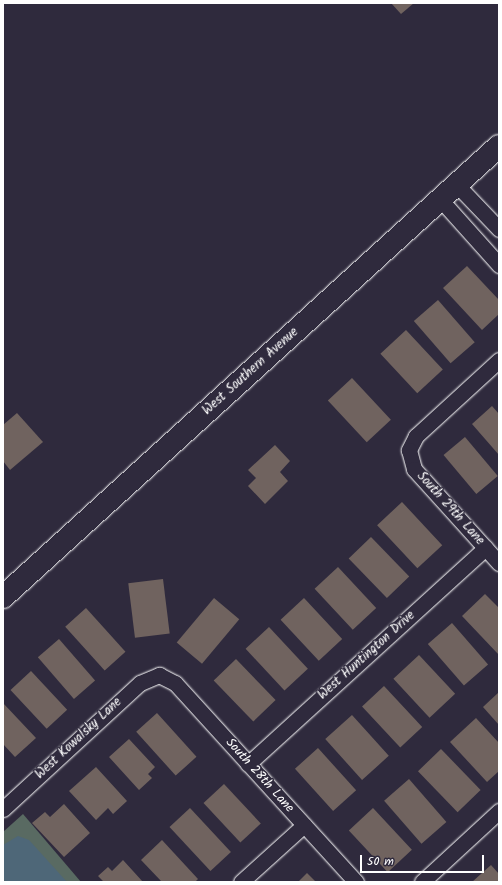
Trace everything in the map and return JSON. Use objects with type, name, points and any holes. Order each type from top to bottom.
[{"type":"main road","name":"West Southern Avenue","points":[[3,597],[499,146]]},
{"type":"street","points":[[457,185],[499,229]]},
{"type":"street","points":[[440,200],[499,265]]},
{"type":"street","name":"South 29th Lane","points":[[499,360],[416,436],[409,450],[414,469],[499,563]]},
{"type":"street","name":"West Huntington Drive","points":[[248,764],[485,548]]},
{"type":"street","name":"South 28th Lane","points":[[159,675],[174,683],[356,882]]},
{"type":"street","name":"West Kowalsky Lane","points":[[3,809],[140,683],[159,675]]},
{"type":"street","points":[[422,882],[499,811]]},
{"type":"street","points":[[241,882],[304,825]]},
{"type":"green space","points":[[23,814],[81,882],[3,882],[3,832]]},
{"type":"water","points":[[18,836],[29,840],[67,882],[6,882],[3,879],[3,845]]},
{"type":"building","points":[[391,3],[414,3],[401,14]]},
{"type":"building","points":[[467,266],[499,300],[499,314],[482,330],[443,288]]},
{"type":"building","points":[[438,300],[475,342],[451,363],[414,321]]},
{"type":"building","points":[[406,330],[443,369],[417,393],[380,354]]},
{"type":"building","points":[[352,378],[391,420],[367,442],[328,401]]},
{"type":"building","points":[[492,406],[499,414],[499,455],[472,424]]},
{"type":"building","points":[[17,413],[43,442],[10,470],[3,461],[3,425]]},
{"type":"building","points":[[465,437],[498,476],[476,494],[444,455]]},
{"type":"building","points":[[275,445],[290,461],[280,472],[288,481],[265,504],[248,486],[256,478],[248,470]]},
{"type":"building","points":[[402,502],[442,545],[417,568],[377,525]]},
{"type":"building","points":[[371,537],[409,577],[387,598],[349,559]]},
{"type":"building","points":[[338,567],[376,608],[353,630],[315,589]]},
{"type":"building","points":[[163,579],[170,634],[135,638],[128,583]]},
{"type":"building","points":[[485,594],[499,608],[499,655],[462,616]]},
{"type":"building","points":[[214,598],[239,619],[202,664],[177,642]]},
{"type":"building","points":[[304,598],[342,639],[319,661],[281,620]]},
{"type":"building","points":[[86,608],[125,652],[105,671],[65,627]]},
{"type":"building","points":[[452,623],[488,665],[464,686],[428,644]]},
{"type":"building","points":[[269,627],[308,669],[284,691],[246,649]]},
{"type":"building","points":[[59,639],[95,681],[74,699],[38,657]]},
{"type":"building","points":[[419,655],[455,694],[430,718],[393,679]]},
{"type":"building","points":[[236,659],[276,700],[253,722],[214,681]]},
{"type":"building","points":[[31,671],[67,710],[47,729],[11,690]]},
{"type":"building","points":[[384,686],[422,727],[400,747],[362,706]]},
{"type":"building","points":[[499,692],[499,725],[483,707]]},
{"type":"building","points":[[3,703],[36,738],[15,757],[3,744]]},
{"type":"building","points":[[157,713],[196,757],[176,776],[136,732]]},
{"type":"building","points":[[352,715],[389,756],[362,780],[325,739]]},
{"type":"building","points":[[476,718],[499,743],[499,771],[487,782],[450,742]]},
{"type":"building","points":[[129,739],[155,767],[148,774],[152,778],[139,790],[109,757]]},
{"type":"building","points":[[318,748],[356,790],[333,811],[295,769]]},
{"type":"building","points":[[441,749],[481,790],[458,812],[418,771]]},
{"type":"building","points":[[96,767],[127,801],[113,814],[108,808],[96,820],[69,791]]},
{"type":"building","points":[[409,779],[446,822],[421,844],[384,801]]},
{"type":"building","points":[[224,784],[261,823],[240,843],[204,803]]},
{"type":"building","points":[[64,804],[90,833],[64,857],[32,823],[45,812],[50,817]]},
{"type":"building","points":[[190,808],[231,852],[210,871],[170,827]]},
{"type":"building","points":[[373,808],[412,850],[388,872],[349,831]]},
{"type":"building","points":[[162,840],[198,879],[195,882],[162,882],[141,860]]},
{"type":"building","points":[[123,860],[143,882],[104,882],[98,876],[108,867],[112,871]]},
{"type":"building","points":[[491,865],[499,874],[499,882],[472,882]]},
{"type":"building","points":[[307,873],[316,882],[298,882]]}]
